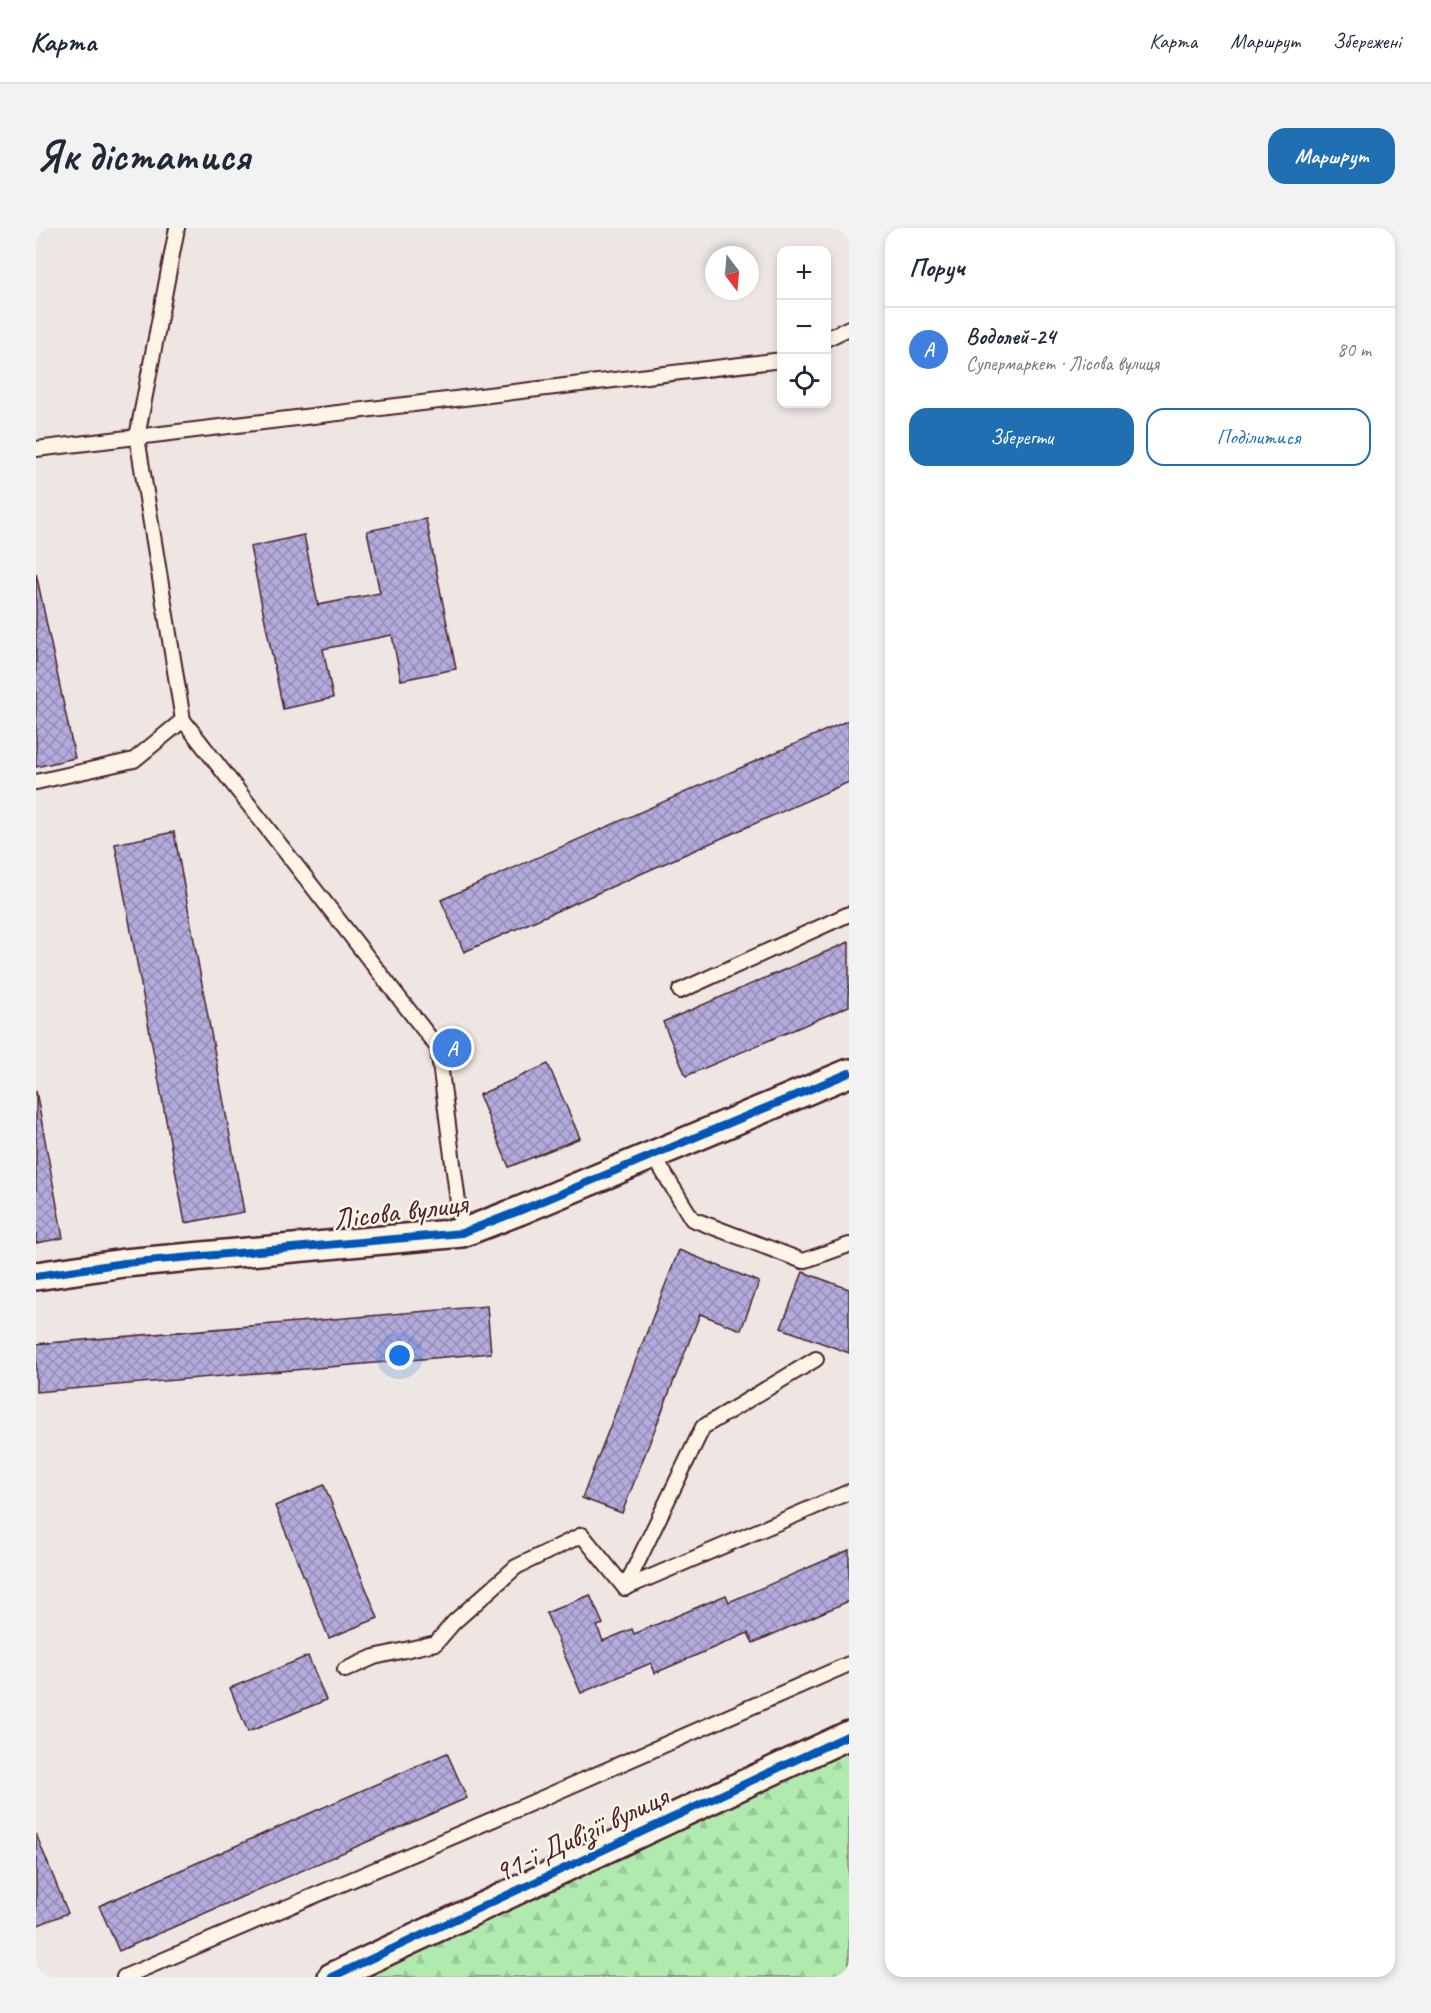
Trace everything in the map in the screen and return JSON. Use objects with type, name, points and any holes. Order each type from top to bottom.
[{"type":"street","name":"Лісова вулиця","points":[[36,1276],[124,1263],[462,1233],[849,1073]]},
{"type":"street","name":"91-ї Дивізії вулиця","points":[[333,1977],[849,1735]]},
{"type":"lane","points":[[177,228],[137,437],[183,720],[438,1048],[462,1233]]},
{"type":"lane","points":[[831,337],[849,328]]},
{"type":"lane","points":[[36,449],[777,361]]},
{"type":"lane","points":[[36,782],[134,760],[183,720]]},
{"type":"lane","points":[[680,991],[849,914]]},
{"type":"lane","points":[[653,1155],[692,1219],[803,1261],[849,1245]]},
{"type":"lane","points":[[625,1588],[703,1427],[816,1359]]},
{"type":"lane","points":[[625,1588],[849,1492]]},
{"type":"lane","points":[[345,1670],[374,1658],[436,1643],[454,1622],[516,1567],[582,1535],[625,1588]]},
{"type":"lane","points":[[124,1977],[849,1664]]},
{"type":"green space","points":[[849,1735],[849,1977],[332,1977]]},
{"type":"building","points":[[426,519],[456,669],[401,680],[392,635],[323,649],[333,698],[283,709],[250,547],[304,535],[318,605],[380,593],[367,531]]},
{"type":"building","points":[[36,573],[75,758],[36,767]]},
{"type":"building","points":[[849,720],[849,782],[464,952],[441,900]]},
{"type":"building","points":[[174,832],[244,1212],[185,1223],[115,844]]},
{"type":"building","points":[[849,942],[849,1006],[686,1076],[663,1022]]},
{"type":"building","points":[[548,1064],[580,1138],[509,1167],[479,1095]]},
{"type":"building","points":[[36,1091],[63,1238],[36,1243]]},
{"type":"building","points":[[679,1250],[759,1282],[741,1330],[700,1314],[622,1513],[582,1498]]},
{"type":"building","points":[[803,1272],[849,1289],[849,1353],[781,1328]]},
{"type":"building","points":[[487,1306],[491,1353],[36,1392],[36,1344]]},
{"type":"building","points":[[324,1485],[378,1618],[329,1638],[275,1506]]},
{"type":"building","points":[[849,1550],[849,1601],[753,1643],[748,1633],[655,1673],[651,1663],[581,1693],[546,1613],[590,1595],[603,1624],[597,1626],[603,1641],[632,1629],[634,1634],[726,1595],[729,1602]]},
{"type":"building","points":[[308,1656],[326,1700],[248,1732],[230,1688]]},
{"type":"building","points":[[447,1753],[467,1798],[119,1951],[99,1906]]},
{"type":"building","points":[[36,1834],[68,1913],[36,1926]]},
{"type":"cycle path","points":[[36,1276],[124,1263],[462,1233],[849,1073]]},
{"type":"cycle path","points":[[332,1977],[849,1735]]},
{"type":"place","name":"Водолей-24","points":[[452,1048]]}]
